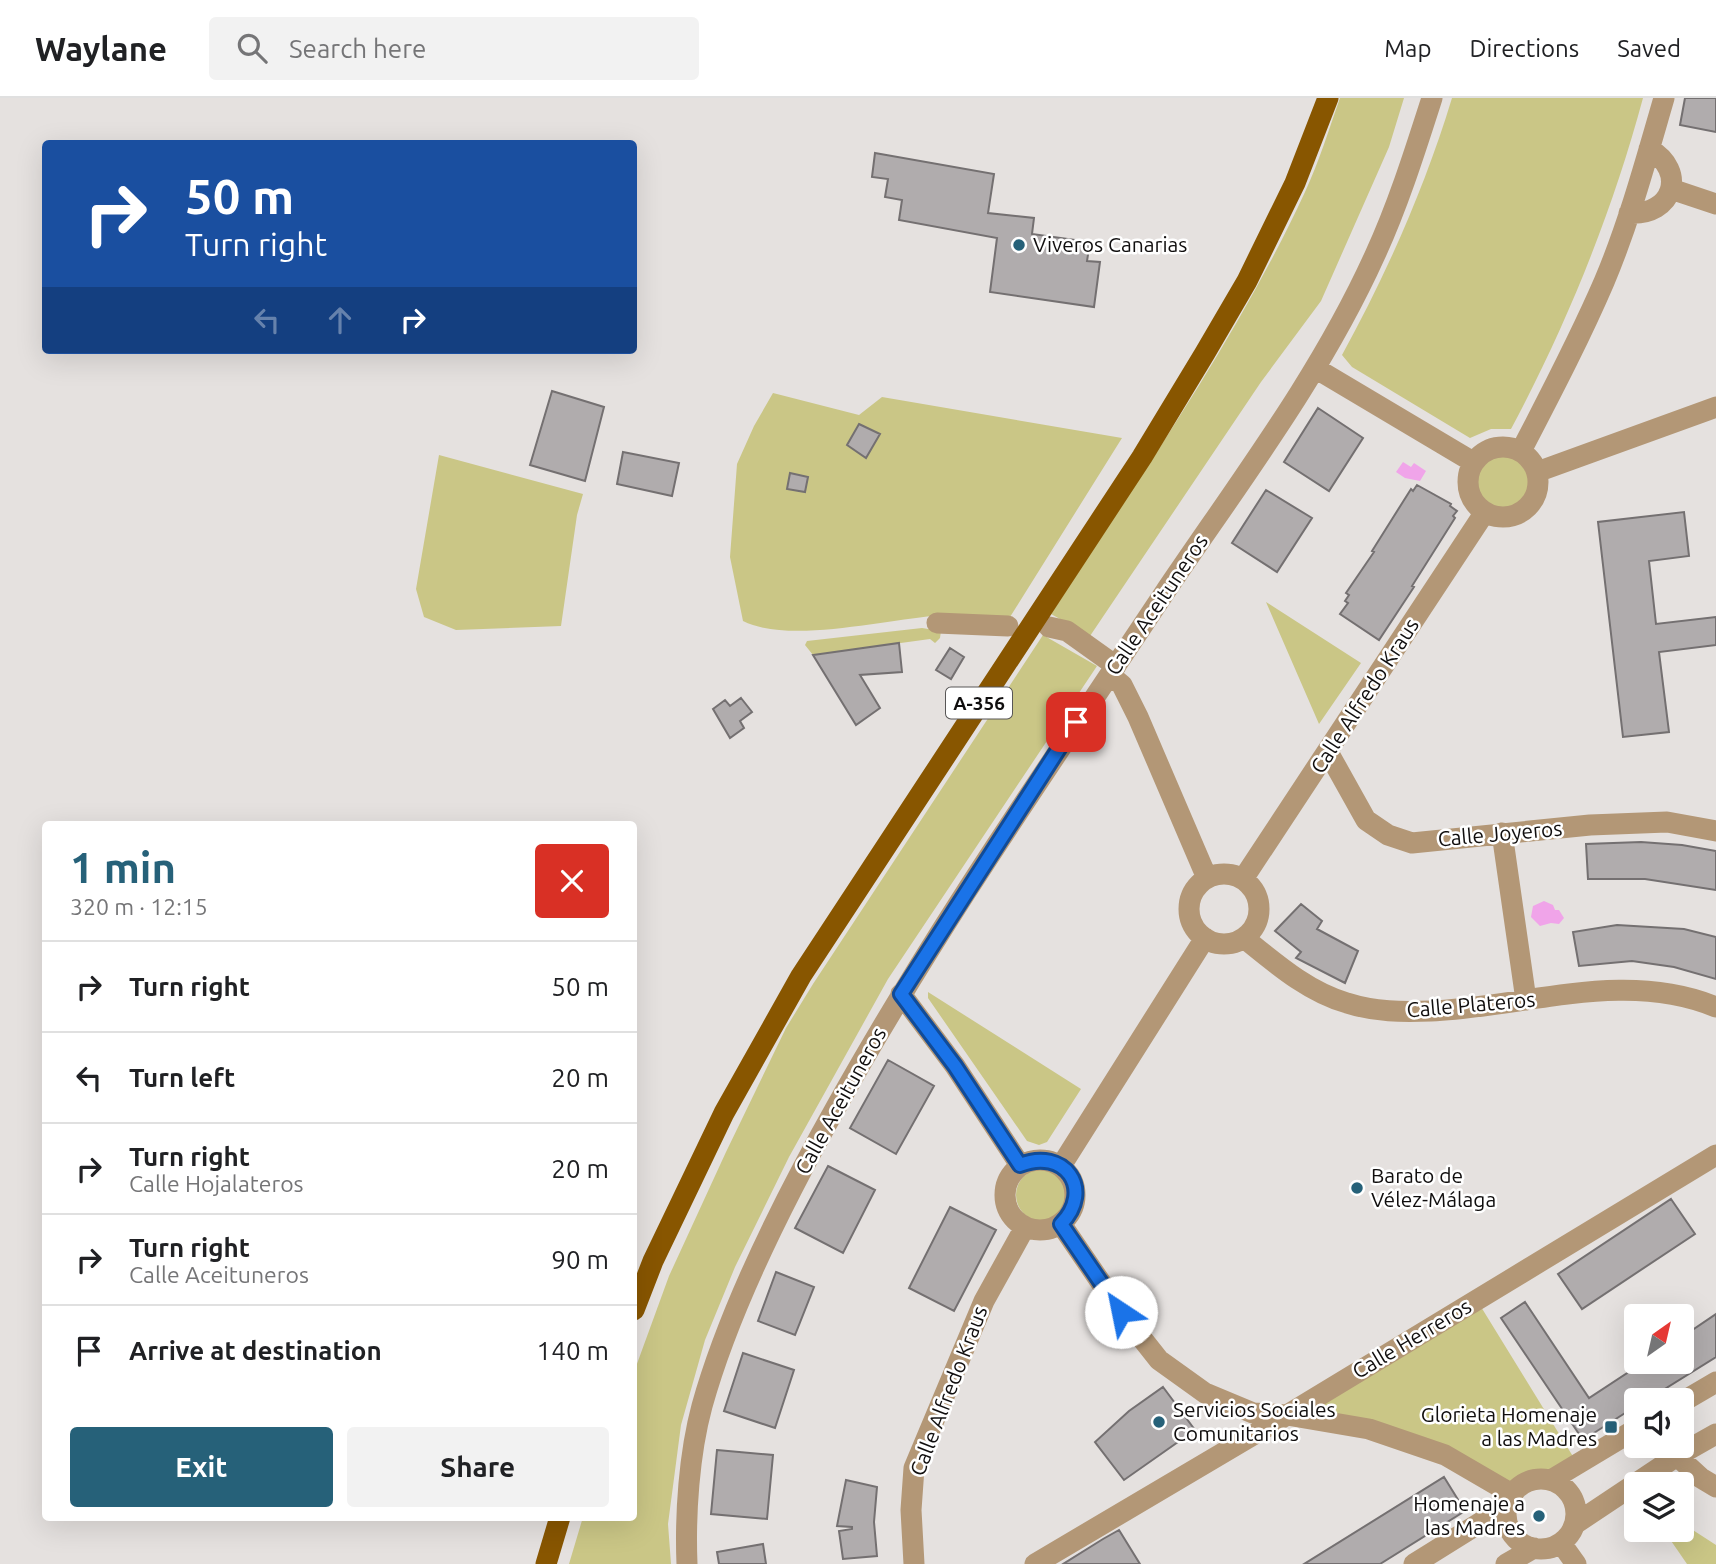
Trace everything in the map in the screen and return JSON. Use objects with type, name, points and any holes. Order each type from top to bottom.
[{"type":"main road","name":"A-356","points":[[637,1302],[653,1261],[724,1113],[801,976],[1149,445],[1247,281],[1295,183],[1328,98]]},
{"type":"main road","points":[[546,1564],[559,1521]]},
{"type":"street","name":"Calle Aceituneros","points":[[687,1564],[688,1488],[701,1408],[731,1322],[770,1235],[818,1140],[901,994],[1076,722],[1113,671],[1315,368],[1376,255],[1432,98]]},
{"type":"street","points":[[1521,451],[1605,280],[1629,213],[1664,98]]},
{"type":"street","points":[[1629,213],[1642,214],[1654,210],[1665,201],[1671,190],[1672,177],[1668,165],[1660,155],[1649,149]]},
{"type":"street","points":[[1671,190],[1716,204]]},
{"type":"street","points":[[1315,368],[1473,462]]},
{"type":"street","points":[[1537,472],[1716,407]]},
{"type":"street","points":[[1495,449],[1521,451],[1531,460],[1537,472],[1538,486],[1534,499],[1524,509],[1512,515],[1498,516],[1485,512],[1475,502],[1469,489],[1468,475],[1473,462],[1495,449]]},
{"type":"street","name":"Calle Alfredo Kraus","points":[[1243,879],[1485,512]]},
{"type":"street","points":[[937,623],[1008,626]]},
{"type":"street","points":[[1049,626],[1067,631],[1113,671],[1122,685],[1207,878]]},
{"type":"street","name":"Calle Joyeros","points":[[1328,751],[1366,820],[1388,835],[1412,842],[1590,825],[1667,822],[1716,831]]},
{"type":"street","points":[[1503,833],[1526,1000]]},
{"type":"street","points":[[1219,874],[1231,874],[1243,879],[1253,889],[1259,902],[1259,915],[1254,928],[1244,938],[1231,943],[1218,943],[1205,938],[1195,928],[1190,914],[1190,900],[1196,887],[1207,878],[1219,874]]},
{"type":"street","points":[[1061,1166],[1205,938]]},
{"type":"street","name":"Calle Plateros","points":[[1244,938],[1294,977],[1345,1003],[1391,1012],[1459,1010],[1597,991],[1636,990],[1673,994],[1716,1007]]},
{"type":"street","points":[[901,994],[955,1066],[1020,1165]]},
{"type":"street","name":"Calle Herreros","points":[[1035,1564],[1716,1155]]},
{"type":"street","points":[[1033,1160],[1048,1160],[1061,1166],[1070,1175],[1076,1188],[1076,1202],[1070,1214],[1061,1224],[1050,1229],[1025,1227],[1013,1218],[1006,1205],[1005,1190],[1010,1176],[1020,1165],[1033,1160]]},
{"type":"street","points":[[1061,1224],[1121,1312],[1159,1360],[1205,1393],[1253,1412],[1369,1429],[1445,1455],[1510,1500]]},
{"type":"street","name":"Calle Alfredo Kraus","points":[[914,1564],[911,1510],[914,1468],[984,1301],[1025,1227]]},
{"type":"street","points":[[1694,1395],[1716,1382]]},
{"type":"street","points":[[1694,1447],[1716,1434]]},
{"type":"street","points":[[1551,1480],[1624,1436]]},
{"type":"street","points":[[1575,1524],[1675,1458]]},
{"type":"street","points":[[1678,1458],[1716,1487]]},
{"type":"street","points":[[1414,1564],[1510,1500],[1522,1484],[1536,1479],[1551,1480],[1563,1486],[1572,1497],[1577,1510],[1570,1535],[1548,1549],[1521,1543],[1511,1533],[1507,1520],[1510,1500]]},
{"type":"street","points":[[1561,1543],[1576,1564]]},
{"type":"street","points":[[1506,1564],[1534,1548]]},
{"type":"shaded area","points":[[1340,98],[1404,98],[1389,147],[1321,301],[1261,382],[1090,636],[1051,614],[1186,407],[1249,301],[1305,192]]},
{"type":"shaded area","points":[[1452,98],[1643,98],[1617,183],[1586,267],[1551,349],[1511,429],[1491,429],[1470,438],[1352,367],[1342,355],[1404,229]]},
{"type":"shaded area","points":[[773,393],[859,415],[882,397],[1122,438],[1010,617],[934,616],[810,631],[762,628],[743,621],[730,557],[737,464]]},
{"type":"shaded area","points":[[439,455],[583,494],[577,515],[561,626],[456,630],[424,617],[416,589]]},
{"type":"shaded area","points":[[1503,456],[1522,464],[1530,483],[1522,502],[1503,510],[1484,502],[1476,483],[1484,464]]},
{"type":"shaded area","points":[[1403,462],[1411,467],[1414,463],[1426,471],[1420,481],[1405,478],[1396,472]]},
{"type":"shaded area","points":[[1266,602],[1361,663],[1319,724]]},
{"type":"shaded area","points":[[922,628],[941,631],[940,638],[935,643],[930,639],[813,655],[805,645],[807,641]]},
{"type":"shaded area","points":[[1043,635],[1097,666],[888,979],[789,1157],[735,1267],[705,1340],[681,1425],[668,1524],[671,1564],[569,1564],[582,1521],[637,1521],[637,1364],[669,1276],[726,1152],[786,1028]]},
{"type":"shaded area","points":[[1544,901],[1559,910],[1564,918],[1559,924],[1540,926],[1531,917],[1533,906]]},
{"type":"shaded area","points":[[928,992],[1081,1089],[1047,1142],[1039,1145],[1027,1141],[928,998]]},
{"type":"shaded area","points":[[1042,1169],[1061,1176],[1068,1195],[1061,1214],[1042,1221],[1023,1214],[1016,1195],[1023,1176]]},
{"type":"shaded area","points":[[1478,1302],[1577,1463],[1551,1481],[1533,1474],[1515,1487],[1305,1413]]},
{"type":"shaded area","points":[[1694,1531],[1716,1545],[1716,1564],[1687,1564],[1672,1542],[1694,1542]]},
{"type":"building","points":[[1685,98],[1716,98],[1716,132],[1680,125]]},
{"type":"building","points":[[875,153],[994,174],[988,213],[1034,218],[1032,234],[1090,242],[1087,261],[1100,262],[1094,307],[990,292],[997,238],[899,220],[902,200],[885,197],[888,179],[872,177]]},
{"type":"building","points":[[552,391],[604,407],[585,481],[530,465]]},
{"type":"building","points":[[1318,408],[1363,438],[1329,491],[1284,462]]},
{"type":"building","points":[[859,424],[880,434],[866,458],[847,445]]},
{"type":"building","points":[[623,452],[679,463],[672,496],[617,484]]},
{"type":"building","points":[[790,473],[808,477],[805,492],[787,489]]},
{"type":"building","points":[[1417,485],[1451,504],[1457,511],[1412,586],[1414,587],[1379,640],[1340,614],[1348,603],[1345,601],[1349,595],[1346,593],[1411,489],[1413,491]]},
{"type":"building","points":[[1266,490],[1312,518],[1277,572],[1232,543]]},
{"type":"building","points":[[1684,512],[1689,556],[1649,561],[1656,624],[1716,617],[1716,645],[1659,652],[1669,732],[1623,737],[1598,522]]},
{"type":"building","points":[[899,643],[902,672],[860,675],[880,708],[856,725],[813,655]]},
{"type":"building","points":[[950,648],[964,657],[951,679],[936,670]]},
{"type":"building","points":[[741,698],[752,712],[740,721],[744,728],[730,738],[713,709],[725,700],[730,706]]},
{"type":"building","points":[[1641,842],[1716,851],[1716,890],[1645,879],[1588,879],[1586,844]]},
{"type":"building","points":[[1301,904],[1322,921],[1317,929],[1358,951],[1345,983],[1296,958],[1301,952],[1275,931]]},
{"type":"building","points":[[1617,925],[1684,929],[1716,937],[1716,979],[1674,967],[1632,961],[1579,966],[1573,932]]},
{"type":"building","points":[[888,1060],[934,1086],[896,1154],[850,1128]]},
{"type":"building","points":[[828,1166],[875,1190],[843,1253],[795,1228]]},
{"type":"building","points":[[1671,1199],[1695,1234],[1582,1309],[1558,1274]]},
{"type":"building","points":[[950,1207],[996,1230],[954,1311],[909,1288]]},
{"type":"building","points":[[776,1272],[814,1287],[795,1335],[758,1321]]},
{"type":"building","points":[[1525,1302],[1589,1398],[1626,1374],[1689,1374],[1666,1388],[1624,1388],[1624,1414],[1583,1440],[1501,1318]]},
{"type":"building","points":[[1716,1314],[1716,1357],[1694,1371],[1694,1329]]},
{"type":"building","points":[[743,1353],[794,1370],[775,1428],[724,1411]]},
{"type":"building","points":[[1163,1387],[1195,1430],[1124,1480],[1095,1442],[1129,1411]]},
{"type":"building","points":[[717,1450],[773,1455],[767,1519],[711,1514]]},
{"type":"building","points":[[1444,1477],[1465,1511],[1380,1564],[1304,1564]]},
{"type":"building","points":[[846,1480],[877,1487],[874,1522],[877,1556],[843,1559],[839,1531],[852,1529],[837,1526]]},
{"type":"building","points":[[1119,1530],[1140,1564],[1063,1564],[1103,1539]]},
{"type":"building","points":[[763,1544],[766,1564],[719,1564],[717,1552]]},
{"type":"place","name":"Viveros Canarias","points":[[1019,245]]},
{"type":"place","name":"Barato de Vélez-Málaga","points":[[1357,1188]]},
{"type":"place","name":"Servicios Sociales Comunitarios","points":[[1159,1422]]},
{"type":"place","name":"Glorieta Homenaje a las Madres","points":[[1611,1427]]},
{"type":"place","name":"Homenaje a las Madres","points":[[1539,1516]]},
{"type":"route","points":[[1076,722],[901,994],[955,1066],[1020,1165],[1033,1160],[1048,1160],[1061,1166],[1070,1175],[1076,1188],[1076,1202],[1061,1224],[1121,1312]]}]
